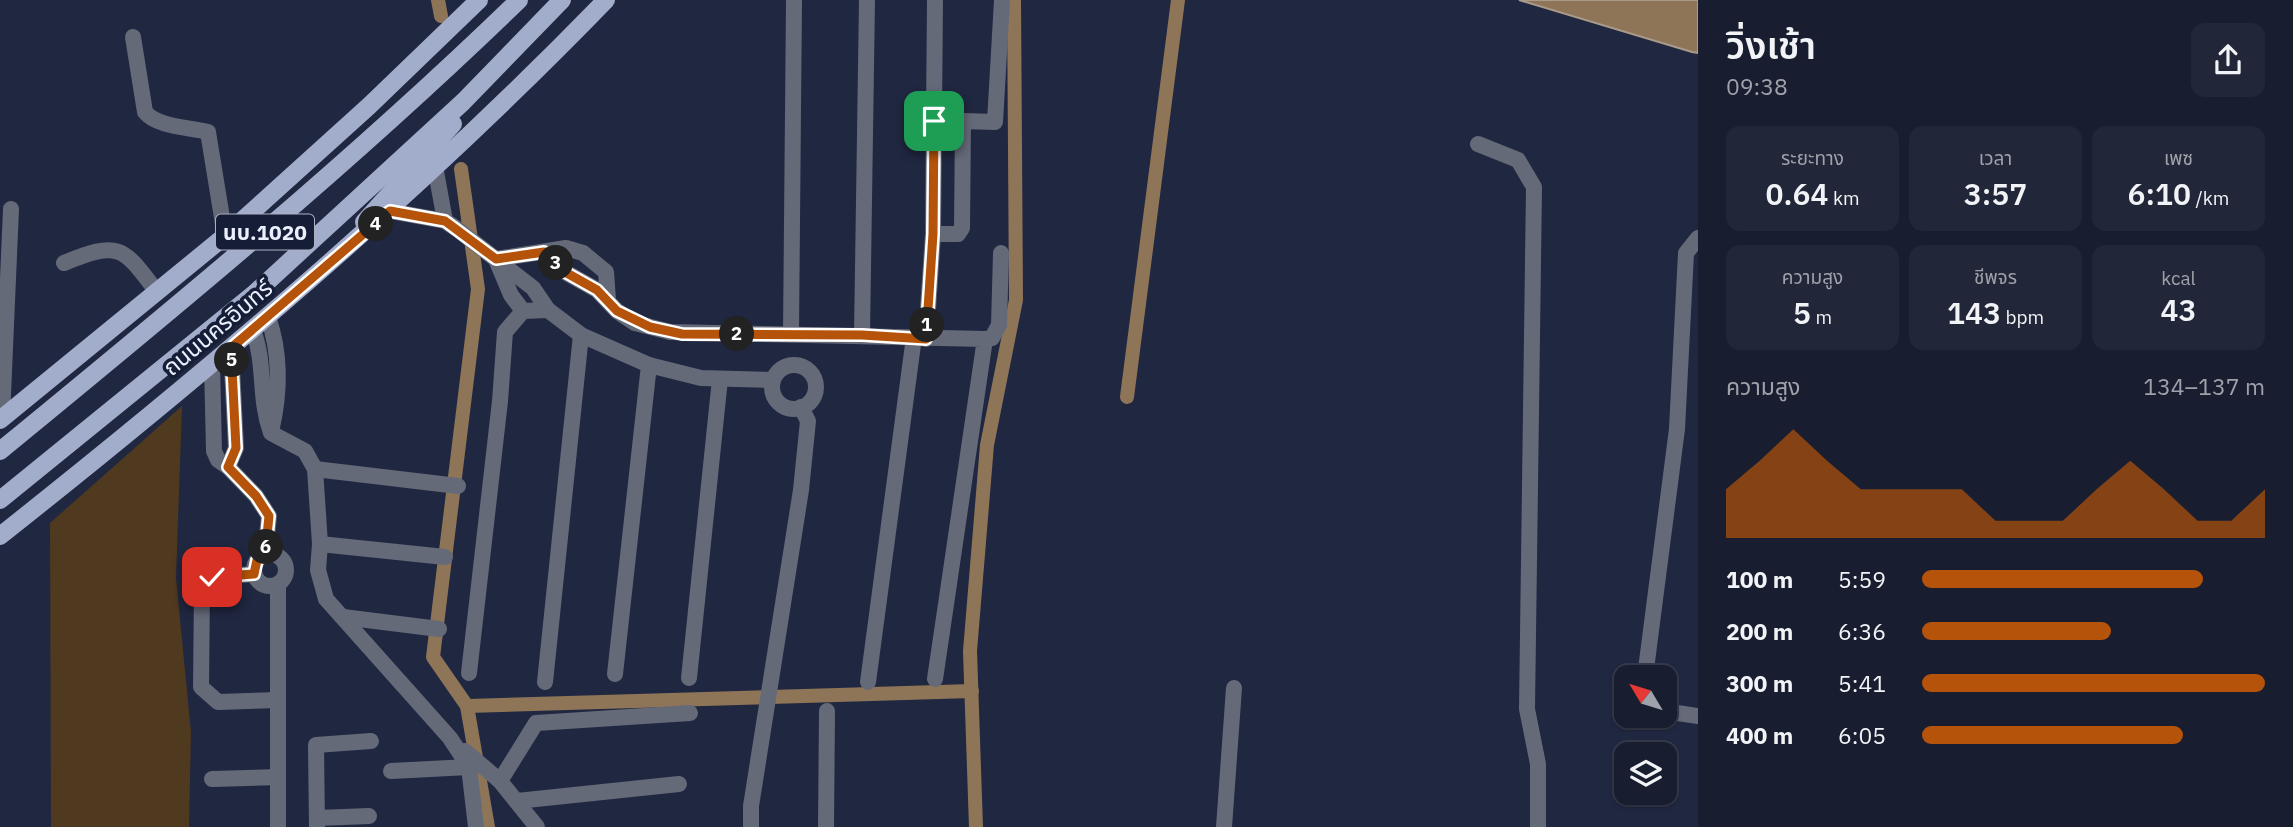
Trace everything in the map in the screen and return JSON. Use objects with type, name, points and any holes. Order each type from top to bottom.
[{"type":"main road","name":"ถนนนครอินทร์","points":[[0,451],[237,257],[361,148],[519,0]]},
{"type":"main road","name":"ถนนนครอินทร์","points":[[0,500],[255,293],[463,102],[562,0]]},
{"type":"main road","name":"ถนนนครอินทร์","points":[[0,536],[253,330],[359,239],[606,0]]},
{"type":"main road","points":[[361,148],[393,102],[473,6]]},
{"type":"main road","name":"นบ.1020","points":[[1,419],[225,236],[369,106],[473,6]]},
{"type":"main road","points":[[359,239],[366,217],[445,135],[463,102]]},
{"type":"street","points":[[791,334],[794,0]]},
{"type":"street","points":[[862,335],[867,0]]},
{"type":"street","points":[[868,682],[933,234],[935,0]]},
{"type":"street","points":[[934,121],[995,122],[1002,0]]},
{"type":"street","points":[[133,37],[145,112],[157,121],[208,132],[225,236]]},
{"type":"street","points":[[933,234],[955,235],[962,231],[963,121]]},
{"type":"street","points":[[1478,144],[1518,160],[1534,187],[1526,685],[1527,709],[1538,764],[1538,827]]},
{"type":"street","points":[[435,166],[445,221]]},
{"type":"street","points":[[1,419],[12,209]]},
{"type":"street","points":[[390,211],[445,221],[533,288],[548,310],[581,335],[649,365],[701,378],[773,380]]},
{"type":"street","points":[[1647,665],[1677,429],[1686,253],[1698,237]]},
{"type":"street","points":[[496,259],[566,248],[592,259],[606,272],[608,300]]},
{"type":"street","points":[[64,263],[105,250],[120,250],[134,261],[157,292]]},
{"type":"street","points":[[544,252],[565,272],[608,300],[617,311],[635,323],[682,334],[920,338],[992,338],[999,325],[1001,253]]},
{"type":"street","points":[[496,259],[511,295],[523,311]]},
{"type":"street","points":[[469,673],[500,401],[505,332],[523,311],[548,310]]},
{"type":"street","points":[[268,317],[276,338],[278,400],[271,433]]},
{"type":"street","points":[[253,330],[260,349],[262,404],[271,433],[305,451],[315,470],[320,544],[318,570],[326,599],[450,738],[500,781],[537,827]]},
{"type":"street","points":[[545,682],[581,335]]},
{"type":"street","points":[[936,679],[985,338]]},
{"type":"street","points":[[228,467],[236,448],[231,348]]},
{"type":"street","points":[[212,363],[215,451],[218,460],[256,496],[269,516],[265,555]]},
{"type":"street","points":[[615,674],[649,365]]},
{"type":"street","points":[[795,365],[812,374],[814,393],[802,407],[791,408],[781,404],[772,391],[773,380],[785,366],[795,365]]},
{"type":"street","points":[[689,678],[720,379]]},
{"type":"street","points":[[751,827],[751,806],[774,674],[807,435],[808,421],[802,407]]},
{"type":"street","points":[[315,470],[458,486]]},
{"type":"street","points":[[320,544],[445,557]]},
{"type":"street","points":[[254,574],[257,560],[265,555],[276,555],[284,562],[286,572],[278,584],[278,827]]},
{"type":"street","points":[[254,574],[263,585],[278,584]]},
{"type":"street","points":[[254,574],[212,577],[202,587],[201,687],[218,702],[278,699]]},
{"type":"street","points":[[343,617],[439,629]]},
{"type":"street","points":[[1224,827],[1234,688]]},
{"type":"street","points":[[826,827],[827,711]]},
{"type":"street","points":[[500,781],[536,723],[690,713]]},
{"type":"street","points":[[1677,713],[1698,716]]},
{"type":"street","points":[[450,738],[469,767],[476,827]]},
{"type":"street","points":[[369,817],[317,823],[316,745],[371,741]]},
{"type":"street","points":[[391,771],[469,767]]},
{"type":"street","points":[[212,779],[278,777]]},
{"type":"street","points":[[517,801],[679,784]]},
{"type":"shaded area","points":[[1519,0],[1698,0],[1698,53],[1692,52]]},
{"type":"shaded area","points":[[182,406],[176,578],[191,732],[189,827],[51,827],[50,523]]},
{"type":"waterway","points":[[438,0],[441,16]]},
{"type":"waterway","points":[[976,827],[970,651],[987,445],[1016,300],[1014,0]]},
{"type":"waterway","points":[[1127,397],[1178,0]]},
{"type":"waterway","points":[[461,169],[478,289],[433,657],[467,706],[488,827]]},
{"type":"waterway","points":[[467,706],[972,691]]},
{"type":"route","points":[[212,577],[254,574],[257,560],[265,555],[269,516],[256,496],[228,467],[236,448],[231,348],[390,211],[445,221],[496,259],[544,252],[565,272],[597,290],[617,311],[635,323],[650,327],[682,334],[862,335],[926,339],[933,234],[934,121]]}]
